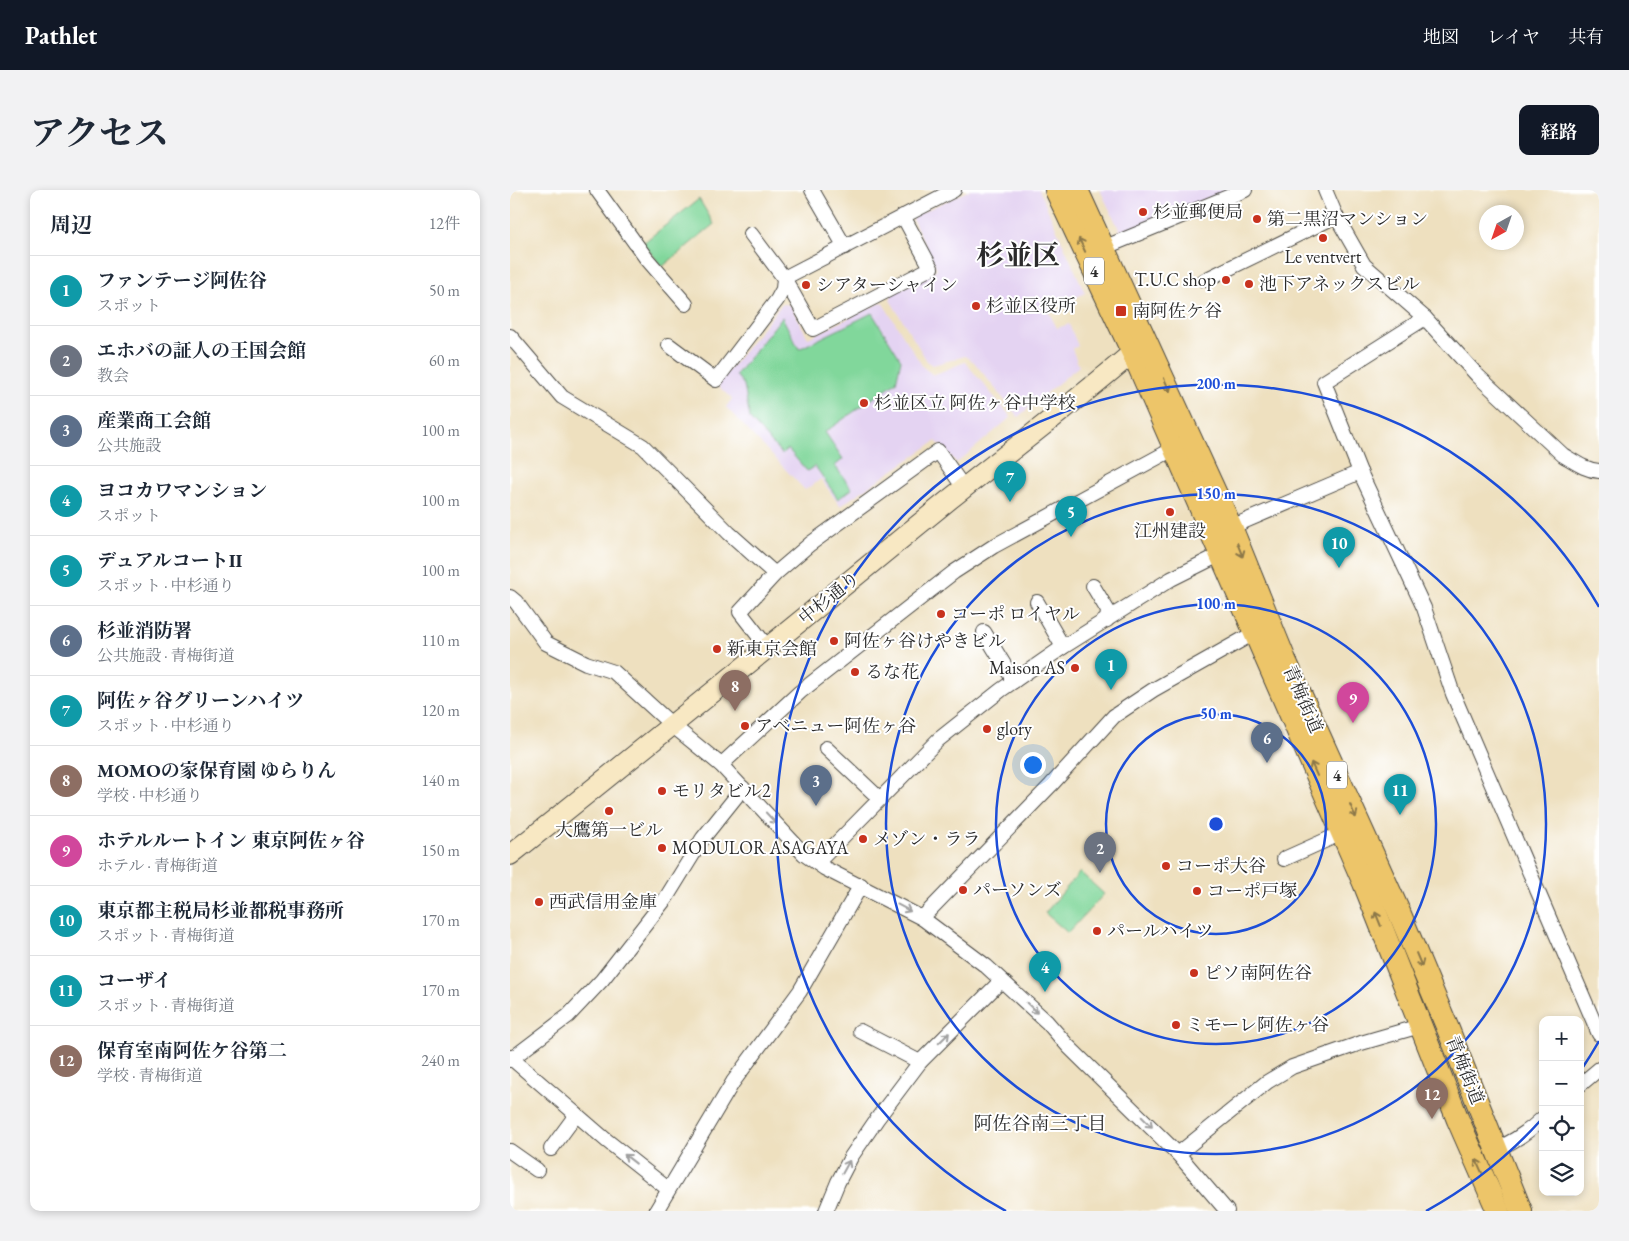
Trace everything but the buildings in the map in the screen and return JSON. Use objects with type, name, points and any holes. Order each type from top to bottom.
[{"type":"main road","name":"青梅街道","points":[[1056,190],[1140,347],[1231,527],[1285,660],[1399,912],[1521,1211]]},
{"type":"main road","name":"青梅街道","points":[[1077,190],[1132,312],[1140,347],[1175,448],[1364,883],[1458,1120],[1498,1211]]},
{"type":"main road","name":"中杉通り","points":[[510,855],[1140,347]]},
{"type":"street","points":[[597,190],[646,258],[686,304]]},
{"type":"street","points":[[812,190],[845,246]]},
{"type":"street","points":[[784,278],[954,190]]},
{"type":"street","points":[[1103,248],[1245,190]]},
{"type":"street","points":[[1326,190],[1336,216],[1364,265],[1424,318],[1478,376],[1556,449],[1577,464],[1599,471]]},
{"type":"street","points":[[751,234],[784,278],[813,329],[932,268],[903,216]]},
{"type":"street","points":[[1205,280],[1336,216]]},
{"type":"street","points":[[669,345],[716,380],[778,300],[783,289],[784,278]]},
{"type":"street","points":[[1424,318],[1324,382],[1360,472],[1424,608],[1453,694],[1599,1034]]},
{"type":"street","points":[[510,336],[562,397],[643,446],[729,533],[775,574]]},
{"type":"street","points":[[721,765],[800,692],[954,572],[994,546],[1175,448]]},
{"type":"street","points":[[768,648],[740,612],[775,574],[810,544],[938,451],[964,488]]},
{"type":"street","points":[[1231,527],[1360,472]]},
{"type":"street","points":[[817,862],[938,740],[1014,681],[1063,647],[1171,579],[1221,554]]},
{"type":"street","points":[[1093,586],[1108,611],[1107,620]]},
{"type":"street","points":[[510,597],[516,602],[546,643],[586,663],[614,672],[672,725],[721,765],[804,854],[824,868],[861,885],[922,918],[986,966],[1047,1022],[1068,1046],[1178,1154],[1227,1211]]},
{"type":"street","points":[[1037,602],[1063,647]]},
{"type":"street","points":[[984,632],[1014,681]]},
{"type":"street","points":[[922,918],[1051,785],[1114,716],[1153,690],[1254,633]]},
{"type":"street","points":[[826,748],[880,799]]},
{"type":"street","points":[[668,1189],[510,1059],[568,1016],[602,980],[666,898],[703,838],[743,788]]},
{"type":"street","points":[[1284,859],[1342,833]]},
{"type":"street","points":[[656,1211],[705,1132],[733,1082],[800,991],[861,885]]},
{"type":"street","points":[[826,1211],[851,1157],[920,1062],[1001,981]]},
{"type":"street","points":[[1178,1154],[1267,1082],[1292,1067],[1361,1043],[1420,1026]]},
{"type":"street","points":[[860,1031],[920,1062]]},
{"type":"street","points":[[1584,1081],[1599,1068]]},
{"type":"street","points":[[551,1150],[576,1115]]},
{"type":"street","points":[[1496,1149],[1528,1132],[1539,1122]]},
{"type":"street","points":[[510,1151],[537,1170]]},
{"type":"shaded area","name":"杉並区役所","points":[[970,190],[1039,190],[1085,293],[1048,311],[1057,328],[1069,324],[1078,346],[1072,349],[1079,366],[1018,417],[974,362],[965,356],[933,365],[927,361],[890,300],[892,294],[937,269],[913,220],[914,216]]},
{"type":"shaded area","name":"杉並郵便局","points":[[1100,190],[1229,190],[1122,235]]},
{"type":"shaded area","name":"杉並区立 阿佐ヶ谷中学校","points":[[882,302],[923,367],[933,375],[965,362],[1011,417],[957,463],[936,441],[840,506],[821,479],[805,490],[726,407],[732,399],[717,385],[782,304],[790,305],[808,338]]},
{"type":"green space","points":[[699,199],[714,224],[662,267],[643,243]]},
{"type":"green space","points":[[872,313],[901,360],[896,382],[825,432],[843,459],[835,466],[852,489],[838,499],[815,466],[807,471],[788,449],[782,454],[750,419],[744,385],[736,375],[782,317],[799,349]]},
{"type":"green space","points":[[1080,872],[1104,894],[1068,933],[1045,913]]},
{"type":"place","name":"杉並郵便局","points":[[1143,212]]},
{"type":"place","name":"第二黒沼マンション","points":[[1257,219]]},
{"type":"place","name":"Le ventvert","points":[[1323,238]]},
{"type":"place","name":"T.U.C shop","points":[[1226,280]]},
{"type":"place","name":"池下アネックスビル","points":[[1249,284]]},
{"type":"place","name":"シアターシャイン","points":[[806,285]]},
{"type":"place","name":"杉並区役所","points":[[976,306]]},
{"type":"place","name":"南阿佐ケ谷","points":[[1121,311]]},
{"type":"place","name":"杉並区立 阿佐ヶ谷中学校","points":[[864,403]]},
{"type":"place","name":"阿佐ヶ谷グリーンハイツ","points":[[1010,502]]},
{"type":"place","name":"江州建設","points":[[1170,512]]},
{"type":"place","name":"デュアルコートⅡ","points":[[1071,537]]},
{"type":"place","name":"東京都主税局杉並都税事務所","points":[[1339,568]]},
{"type":"place","name":"コーポ ロイヤル","points":[[941,614]]},
{"type":"place","name":"阿佐ヶ谷けやきビル","points":[[834,641]]},
{"type":"place","name":"新東京会館","points":[[717,649]]},
{"type":"place","name":"Maison AS","points":[[1075,668]]},
{"type":"place","name":"るな花","points":[[855,672]]},
{"type":"place","name":"ファンテージ阿佐谷","points":[[1111,690]]},
{"type":"place","name":"MOMOの家保育園 ゆらりん","points":[[735,711]]},
{"type":"place","name":"ホテルルートイン 東京阿佐ヶ谷","points":[[1353,723]]},
{"type":"place","name":"アベニュー阿佐ヶ谷","points":[[745,726]]},
{"type":"place","name":"glory","points":[[987,729]]},
{"type":"place","name":"杉並消防署","points":[[1267,763]]},
{"type":"place","name":"モリタビル2","points":[[662,791]]},
{"type":"place","name":"産業商工会館","points":[[816,806]]},
{"type":"place","name":"大鷹第一ビル","points":[[609,811]]},
{"type":"place","name":"コーザイ","points":[[1400,815]]},
{"type":"place","name":"メゾン・ララ","points":[[863,839]]},
{"type":"place","name":"MODULOR ASAGAYA","points":[[662,848]]},
{"type":"place","name":"コーポ大谷","points":[[1166,866]]},
{"type":"place","name":"エホバの証人の王国会館","points":[[1100,873]]},
{"type":"place","name":"パーソンズ","points":[[963,890]]},
{"type":"place","name":"コーポ戸塚","points":[[1197,891]]},
{"type":"place","name":"西武信用金庫","points":[[539,902]]},
{"type":"place","name":"パールハイツ","points":[[1097,931]]},
{"type":"place","name":"ピソ南阿佐谷","points":[[1194,973]]},
{"type":"place","name":"ヨコカワマンション","points":[[1045,992]]},
{"type":"place","name":"ミモーレ阿佐ヶ谷","points":[[1176,1025]]},
{"type":"place","name":"保育室南阿佐ケ谷第二","points":[[1432,1119]]},
{"type":"district","name":"杉並区","points":[[1018,255]]},
{"type":"district","name":"阿佐谷南三丁目","points":[[1040,1123]]}]
